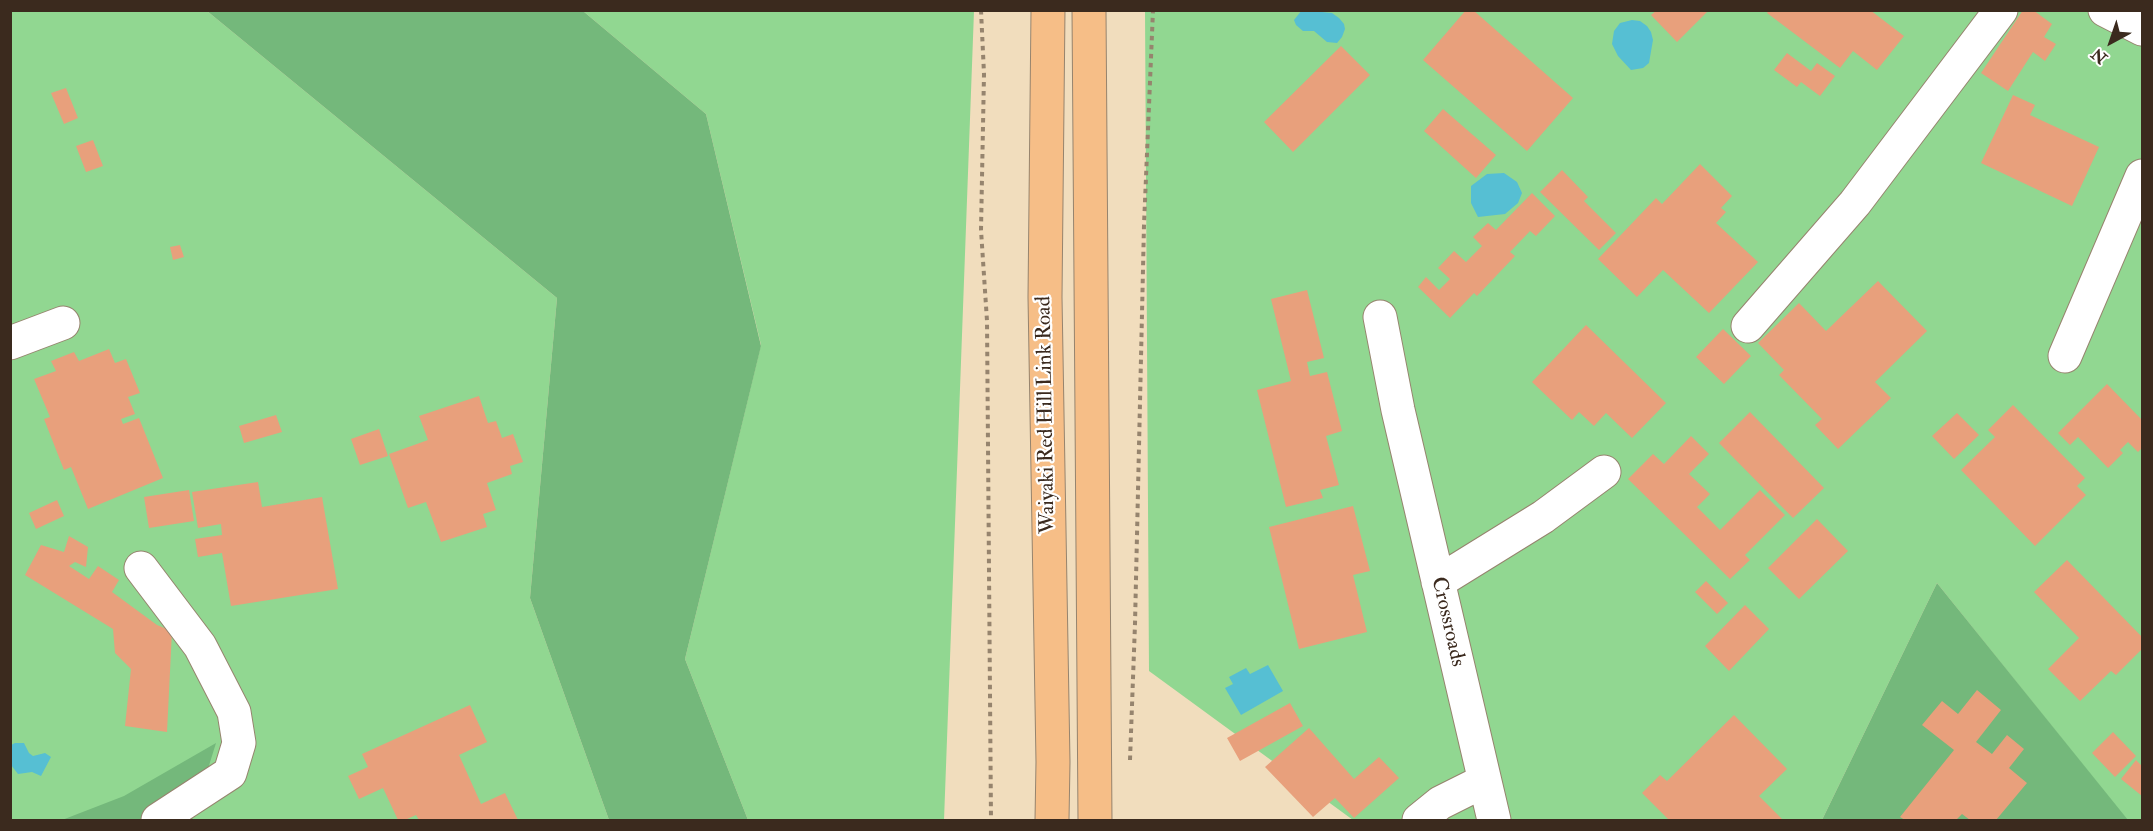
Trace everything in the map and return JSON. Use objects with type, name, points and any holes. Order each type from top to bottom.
[{"type":"main road","name":"Waiyaki Red Hill Link Road","points":[[1048,10],[1045,297],[1053,750],[1052,820]]},
{"type":"main road","points":[[1089,10],[1095,820]]},
{"type":"street","points":[[1748,326],[1855,203],[2001,10]]},
{"type":"street","points":[[2105,10],[2142,29]]},
{"type":"street","points":[[2065,356],[2142,176]]},
{"type":"street","name":"Crossroads","points":[[1380,317],[1401,423],[1494,820]]},
{"type":"street","points":[[10,343],[63,323]]},
{"type":"street","points":[[1438,582],[1543,517],[1604,471]]},
{"type":"street","points":[[141,568],[200,646],[234,712],[239,743],[230,773],[158,820]]},
{"type":"street","points":[[1419,820],[1440,803],[1484,781]]},
{"type":"path","points":[[981,10],[984,74],[981,230],[987,321],[991,820]]},
{"type":"path","points":[[1130,763],[1136,624],[1144,225],[1153,10]]},
{"type":"green space","points":[[10,11],[207,11],[557,298],[530,598],[609,820],[11,820]]},
{"type":"green space","points":[[207,11],[583,11],[706,114],[761,346],[685,659],[748,820],[609,820],[530,598],[557,298]]},
{"type":"green space","points":[[583,11],[974,11],[944,820],[748,820],[685,659],[761,345],[706,114]]},
{"type":"green space","points":[[1145,11],[2142,11],[2142,820],[2127,820],[1937,583],[1822,820],[1353,820],[1149,671]]},
{"type":"green space","points":[[1937,583],[2128,820],[1822,820]]},
{"type":"green space","points":[[216,743],[192,820],[62,820],[124,796]]},
{"type":"water","points":[[1302,10],[1332,13],[1344,24],[1342,37],[1337,43],[1327,42],[1314,31],[1303,31],[1294,20]]},
{"type":"water","points":[[1640,21],[1647,26],[1653,40],[1649,63],[1643,68],[1631,70],[1618,56],[1612,44],[1614,31],[1620,23]]},
{"type":"water","points":[[1504,173],[1517,182],[1522,193],[1518,203],[1505,214],[1478,217],[1471,203],[1471,186],[1487,174]]},
{"type":"water","points":[[1268,665],[1283,691],[1241,715],[1225,688],[1233,684],[1229,677],[1246,668],[1250,674]]},
{"type":"water","points":[[24,743],[33,756],[45,753],[51,757],[41,776],[32,772],[18,774],[11,765],[11,745]]},
{"type":"building","points":[[1466,10],[1473,10],[1573,98],[1527,151],[1423,60]]},
{"type":"building","points":[[1657,10],[1709,10],[1677,42],[1651,15]]},
{"type":"building","points":[[1769,10],[1870,10],[1904,36],[1877,70],[1853,51],[1840,68],[1767,13]]},
{"type":"building","points":[[2023,10],[2033,10],[2052,24],[2044,37],[2056,44],[2045,61],[2033,52],[2008,91],[1981,73]]},
{"type":"building","points":[[1341,46],[1370,75],[1293,152],[1264,122]]},
{"type":"building","points":[[1787,53],[1811,71],[1817,63],[1835,76],[1820,96],[1801,82],[1797,87],[1774,70]]},
{"type":"building","points":[[66,88],[78,118],[64,124],[51,93]]},
{"type":"building","points":[[2013,95],[2035,105],[2030,115],[2099,147],[2072,206],[1981,163]]},
{"type":"building","points":[[1443,109],[1496,155],[1476,178],[1424,131]]},
{"type":"building","points":[[93,140],[103,166],[86,172],[76,146]]},
{"type":"building","points":[[1700,164],[1732,196],[1721,208],[1726,212],[1716,223],[1758,262],[1709,313],[1663,270],[1637,297],[1598,259],[1656,198],[1662,204]]},
{"type":"building","points":[[1562,170],[1588,197],[1584,201],[1616,233],[1599,250],[1540,192]]},
{"type":"building","points":[[1532,193],[1555,216],[1536,236],[1530,231],[1510,252],[1515,256],[1477,296],[1474,293],[1450,318],[1418,287],[1426,277],[1439,290],[1450,279],[1438,268],[1454,251],[1466,262],[1482,246],[1473,237],[1488,223],[1496,230]]},
{"type":"building","points":[[180,245],[184,257],[173,260],[170,247]]},
{"type":"building","points":[[1878,281],[1927,331],[1875,382],[1891,398],[1838,449],[1815,425],[1822,419],[1779,375],[1784,370],[1758,343],[1799,303],[1826,331]]},
{"type":"building","points":[[1307,290],[1324,358],[1307,362],[1310,376],[1327,372],[1342,431],[1326,436],[1339,485],[1320,490],[1323,498],[1286,507],[1257,390],[1291,381],[1271,299]]},
{"type":"building","points":[[1586,325],[1666,403],[1632,438],[1606,413],[1594,426],[1579,412],[1572,420],[1532,382]]},
{"type":"building","points":[[1723,329],[1751,356],[1724,384],[1696,357]]},
{"type":"building","points":[[109,349],[115,363],[126,359],[140,393],[128,397],[135,414],[121,419],[123,424],[139,418],[163,478],[88,509],[71,467],[64,470],[44,419],[50,417],[34,379],[56,371],[51,361],[74,352],[79,361]]},
{"type":"building","points":[[2107,384],[2142,420],[2142,448],[2138,452],[2128,442],[2120,450],[2123,453],[2108,468],[2078,437],[2070,445],[2058,433]]},
{"type":"building","points":[[479,396],[488,423],[496,421],[502,438],[513,434],[523,462],[510,466],[512,474],[487,483],[496,510],[483,514],[487,527],[441,542],[426,502],[408,508],[389,454],[428,440],[419,416]]},
{"type":"building","points":[[2013,405],[2085,478],[2077,486],[2086,495],[2035,546],[1961,470],[1995,437],[1988,430]]},
{"type":"building","points":[[1750,412],[1824,488],[1793,518],[1719,443]]},
{"type":"building","points":[[1957,413],[1979,435],[1954,459],[1932,436]]},
{"type":"building","points":[[276,415],[282,432],[244,443],[239,426]]},
{"type":"building","points":[[379,429],[388,456],[360,465],[351,439]]},
{"type":"building","points":[[1691,436],[1709,454],[1689,474],[1710,494],[1697,507],[1720,530],[1760,490],[1785,515],[1745,555],[1750,560],[1730,579],[1628,479],[1653,454],[1664,464]]},
{"type":"building","points":[[258,482],[262,507],[322,497],[338,589],[231,606],[222,553],[198,557],[195,539],[222,535],[221,524],[198,528],[192,492]]},
{"type":"building","points":[[189,490],[194,521],[149,528],[144,497]]},
{"type":"building","points":[[57,500],[64,516],[36,529],[29,513]]},
{"type":"building","points":[[1353,506],[1370,571],[1353,575],[1367,632],[1299,649],[1269,527]]},
{"type":"building","points":[[1817,519],[1848,551],[1799,599],[1768,568]]},
{"type":"building","points":[[69,536],[88,547],[86,567],[75,562],[69,566],[89,579],[98,566],[119,580],[112,592],[157,625],[172,631],[167,732],[125,726],[131,669],[115,653],[113,629],[25,575],[41,545],[64,552]]},
{"type":"building","points":[[2067,560],[2142,637],[2142,649],[2116,675],[2111,671],[2080,701],[2048,669],[2079,638],[2034,592]]},
{"type":"building","points":[[1706,581],[1728,603],[1717,614],[1695,592]]},
{"type":"building","points":[[1745,605],[1769,629],[1729,671],[1705,646]]},
{"type":"building","points":[[1977,690],[2001,710],[1976,742],[1992,754],[2007,735],[2024,749],[2009,768],[2027,783],[1996,820],[1970,820],[1962,814],[1956,820],[1905,820],[1900,817],[1954,750],[1922,725],[1942,701],[1958,714]]},
{"type":"building","points":[[1290,703],[1303,726],[1240,761],[1227,738]]},
{"type":"building","points":[[470,705],[487,742],[459,755],[481,804],[505,793],[518,820],[419,820],[416,815],[405,820],[398,820],[383,788],[359,799],[348,776],[368,767],[362,754]]},
{"type":"building","points":[[1734,715],[1787,769],[1759,796],[1783,820],[1669,820],[1642,793],[1660,775],[1667,781]]},
{"type":"building","points":[[1309,728],[1354,779],[1379,757],[1399,778],[1354,818],[1335,798],[1313,817],[1265,767]]},
{"type":"building","points":[[2113,732],[2136,756],[2115,777],[2092,753]]},
{"type":"building","points":[[2136,760],[2142,766],[2142,796],[2121,779]]}]
